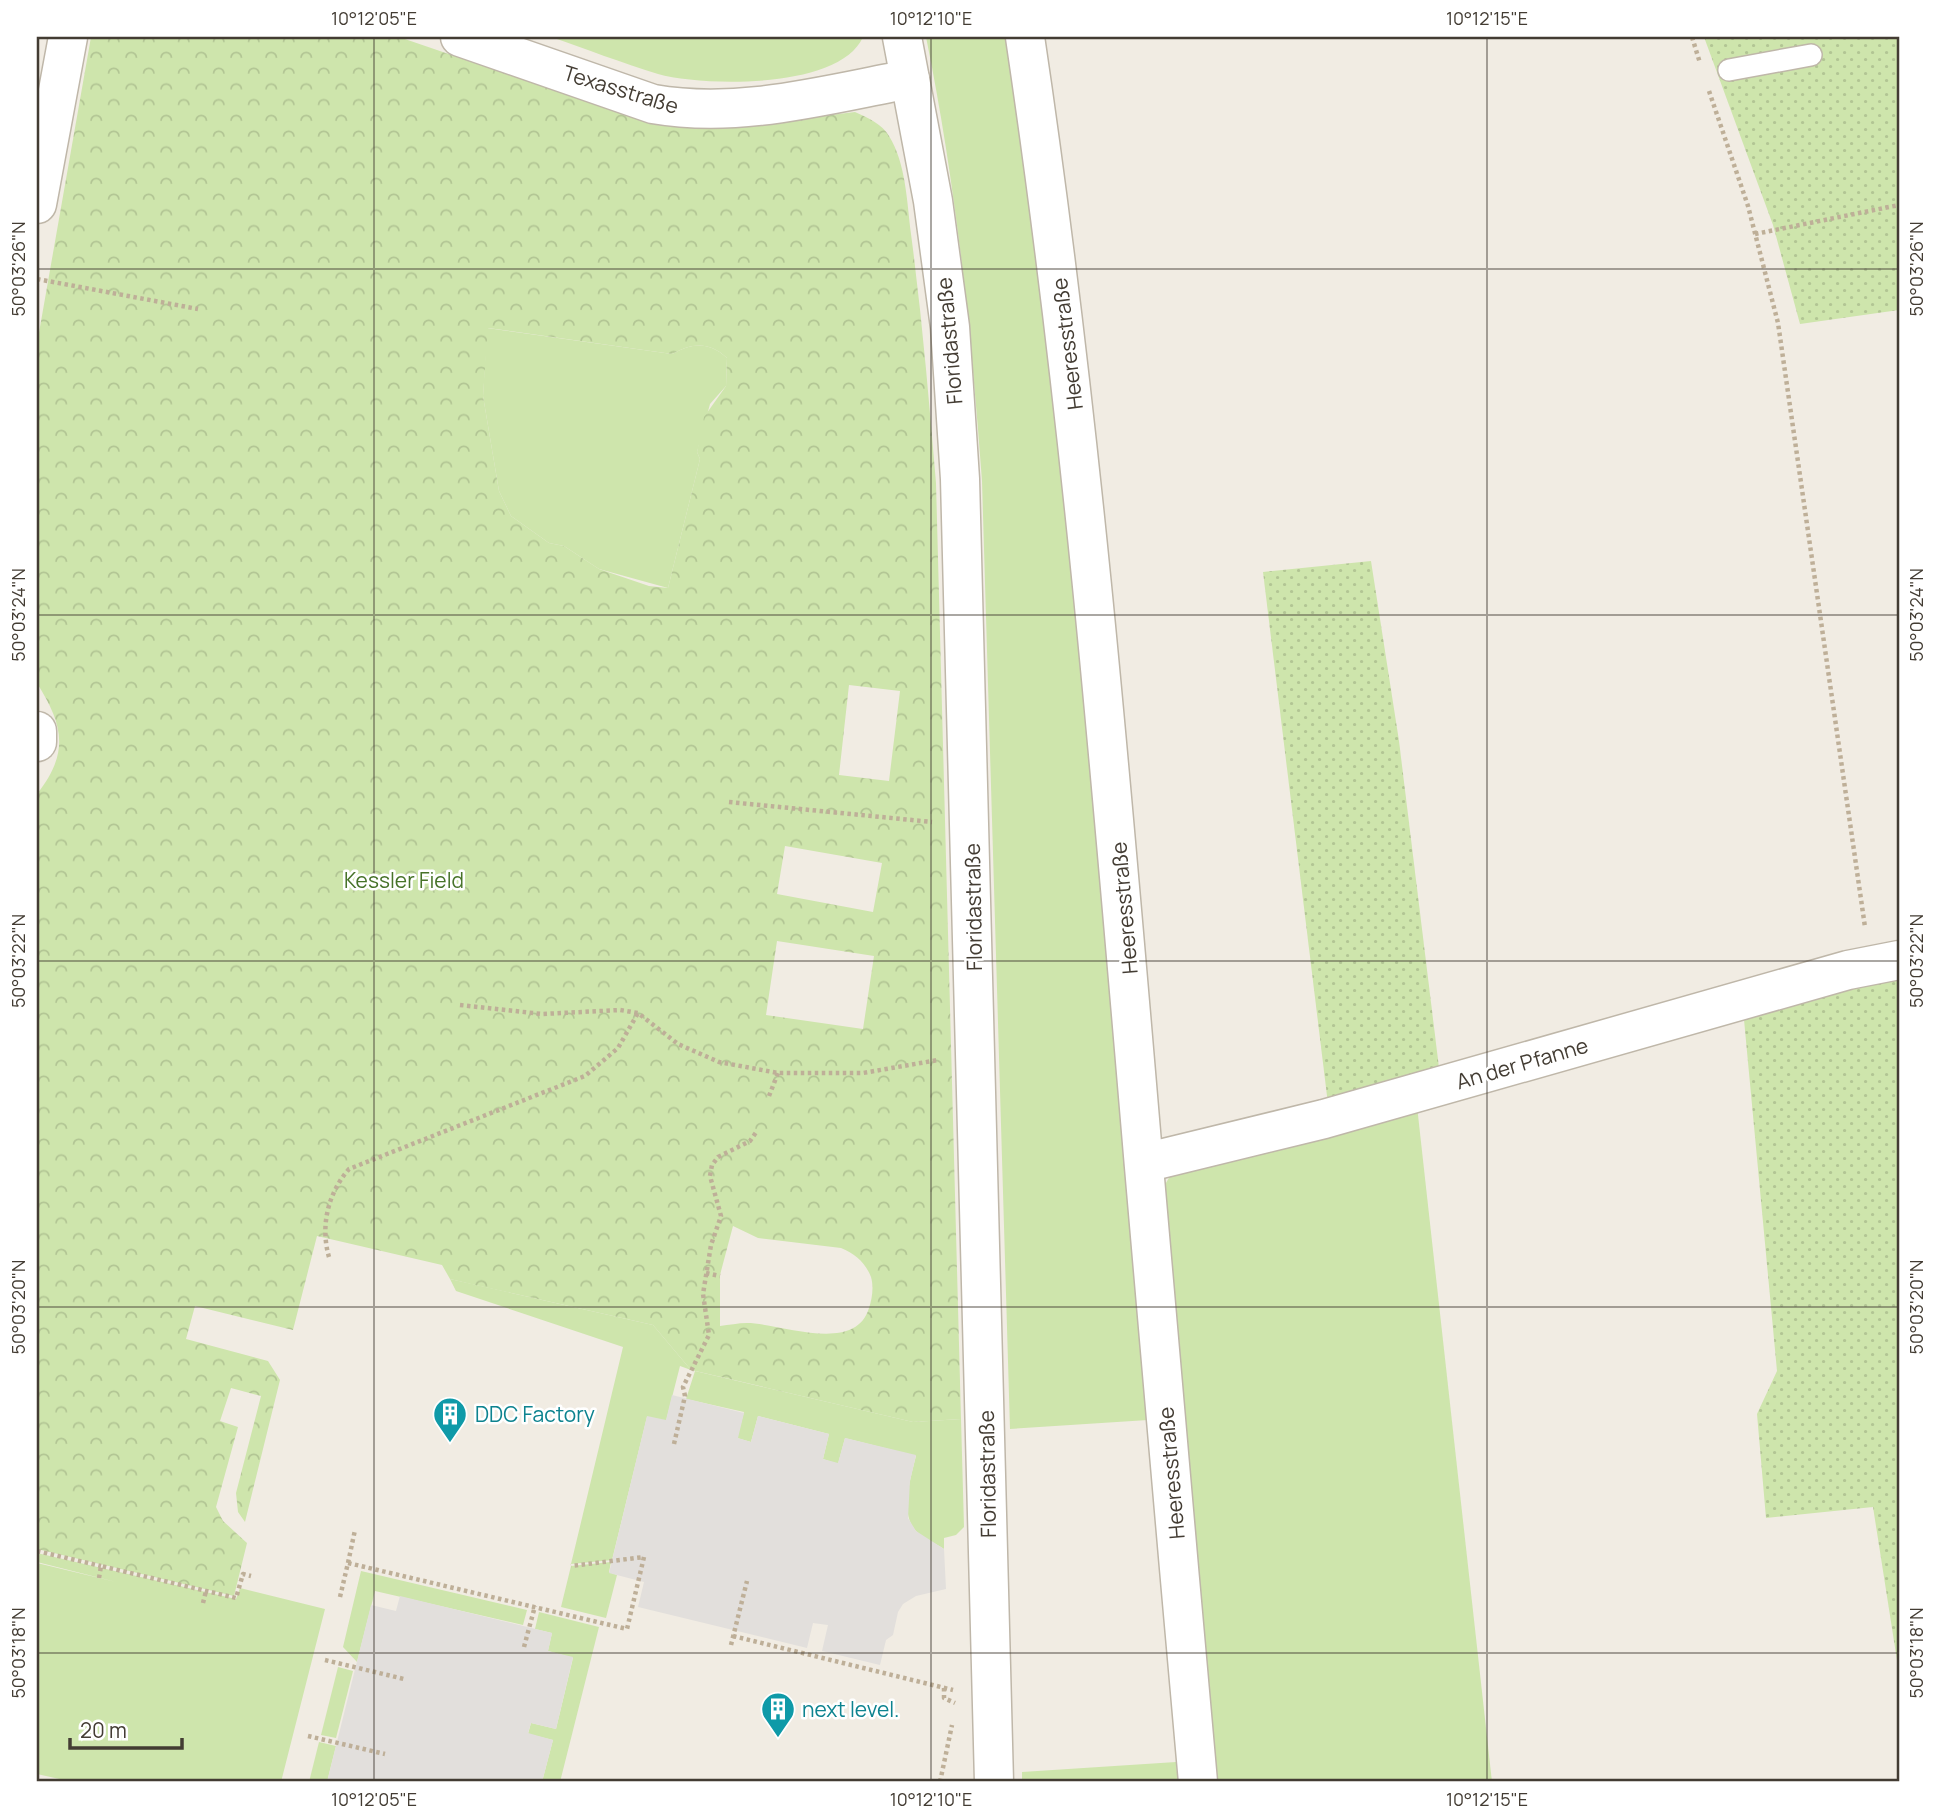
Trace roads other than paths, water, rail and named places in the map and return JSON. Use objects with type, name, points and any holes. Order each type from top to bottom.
[{"type":"street","points":[[37,204],[68,37]]},
{"type":"street","name":"Texasstraße","points":[[460,37],[653,104],[685,109],[754,108],[910,79]]},
{"type":"street","name":"Floridastraße","points":[[902,37],[933,201],[950,327],[960,479],[972,825],[994,1782]]},
{"type":"street","name":"Heeresstraße","points":[[1025,37],[1051,213],[1083,476],[1108,723],[1198,1782]]},
{"type":"street","points":[[37,731],[37,742]]},
{"type":"street","name":"An der Pfanne","points":[[1144,1163],[1324,1119],[1886,963]]},
{"type":"lane","points":[[1729,70],[1811,55]]},
{"type":"place","name":"DDC Factory","points":[[450,1444]]},
{"type":"place","name":"next level.","points":[[778,1739]]},
{"type":"park label","name":"Kessler Field","points":[[404,880]]}]
